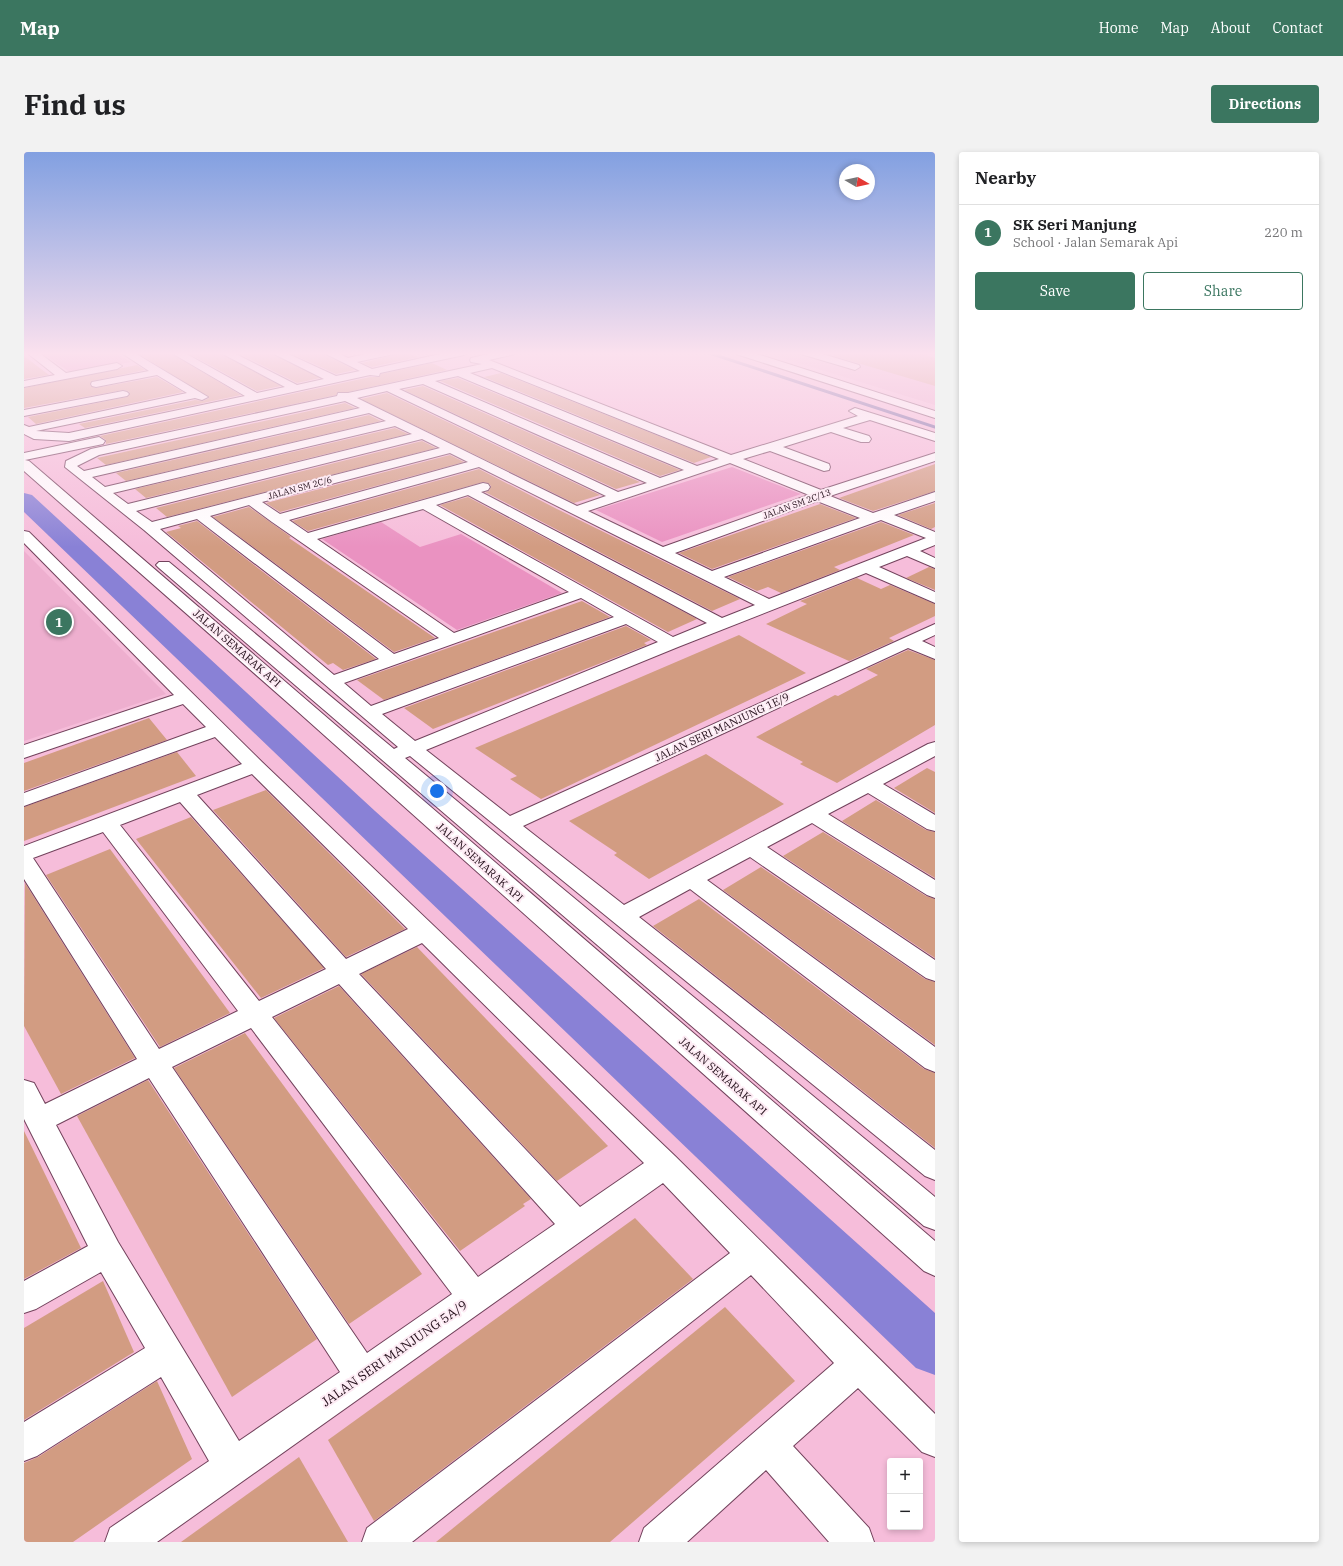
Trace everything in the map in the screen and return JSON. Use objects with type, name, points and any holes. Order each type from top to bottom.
[{"type":"street","points":[[24,429],[84,417]]},
{"type":"street","points":[[24,429],[34,435],[69,437],[161,417]]},
{"type":"street","points":[[29,459],[92,442],[208,417]]},
{"type":"street","points":[[259,417],[95,452],[71,464],[71,467],[148,527],[368,712],[403,753],[508,825],[935,1167]]},
{"type":"street","points":[[82,475],[337,417]]},
{"type":"street","points":[[387,417],[768,605]]},
{"type":"street","points":[[452,417],[489,436],[618,497]]},
{"type":"street","points":[[507,417],[659,483]]},
{"type":"street","name":"JALAN SM 2C/6","points":[[148,527],[252,501],[563,417]]},
{"type":"street","points":[[568,417],[697,471]]},
{"type":"street","points":[[625,417],[819,496],[935,537]]},
{"type":"street","points":[[575,510],[866,417]]},
{"type":"street","points":[[872,417],[935,437]]},
{"type":"street","points":[[103,491],[397,422]]},
{"type":"street","points":[[832,428],[865,439]]},
{"type":"street","points":[[126,509],[423,435]]},
{"type":"street","points":[[29,459],[59,455],[92,442]]},
{"type":"street","points":[[772,447],[824,467]]},
{"type":"street","name":"JALAN SM 2C/13","points":[[660,553],[819,496],[935,457]]},
{"type":"street","name":"JALAN SEMARAK API","points":[[29,459],[403,753],[511,859],[639,963],[935,1216]]},
{"type":"street","name":"JALAN SEMARAK API","points":[[29,459],[370,765],[935,1261]]},
{"type":"street","points":[[277,519],[480,463]]},
{"type":"street","points":[[305,538],[512,479]]},
{"type":"street","points":[[470,491],[721,624]]},
{"type":"street","points":[[710,577],[935,496]]},
{"type":"street","points":[[252,501],[452,639]]},
{"type":"street","points":[[425,504],[672,643]]},
{"type":"street","points":[[199,514],[392,660]]},
{"type":"street","points":[[24,535],[255,766],[665,1165],[859,1364],[935,1439]]},
{"type":"street","points":[[370,765],[403,753],[672,643],[935,540]]},
{"type":"street","points":[[906,551],[935,563]]},
{"type":"street","points":[[866,567],[935,598]]},
{"type":"street","points":[[331,682],[581,593]]},
{"type":"street","points":[[368,712],[626,618]]},
{"type":"street","name":"JALAN SERI MANJUNG 1E/9","points":[[508,825],[935,629]]},
{"type":"street","points":[[908,641],[935,654]]},
{"type":"street","points":[[24,752],[187,697]]},
{"type":"street","points":[[24,800],[219,729]]},
{"type":"street","points":[[622,916],[868,784],[930,756]]},
{"type":"street","points":[[24,854],[255,766]]},
{"type":"street","points":[[868,784],[935,824]]},
{"type":"street","points":[[184,793],[342,971],[577,1226]]},
{"type":"street","points":[[813,814],[935,890]]},
{"type":"street","points":[[107,823],[474,1298]]},
{"type":"street","points":[[751,847],[935,972]]},
{"type":"street","points":[[24,861],[154,1063],[362,1375]]},
{"type":"street","points":[[691,879],[935,1061]]},
{"type":"street","points":[[39,1120],[425,931]]},
{"type":"street","points":[[24,1091],[107,1252],[233,1466]]},
{"type":"street","name":"JALAN SERI MANJUNG 5A/9","points":[[124,1542],[665,1165]]},
{"type":"street","points":[[24,1298],[107,1252]]},
{"type":"street","points":[[382,1542],[753,1255]]},
{"type":"street","points":[[24,1443],[167,1354]]},
{"type":"street","points":[[658,1542],[859,1364]]},
{"type":"street","points":[[768,1445],[855,1542]]},
{"type":"shaded area","points":[[732,467],[801,494],[662,542],[596,510]]},
{"type":"shaded area","points":[[381,522],[420,547],[461,534],[562,593],[457,630],[322,539]]},
{"type":"shaded area","points":[[24,551],[166,694],[24,741]]},
{"type":"building","points":[[29,417],[69,417],[36,424]]},
{"type":"building","points":[[113,417],[138,417],[85,428],[79,424]]},
{"type":"building","points":[[188,417],[233,417],[106,444],[106,440],[100,436]]},
{"type":"building","points":[[282,417],[316,417],[106,465],[97,458]]},
{"type":"building","points":[[361,417],[373,417],[381,421],[126,481],[116,473]]},
{"type":"building","points":[[398,417],[437,417],[600,495],[574,503]]},
{"type":"building","points":[[462,417],[493,417],[640,482],[616,489]]},
{"type":"building","points":[[523,417],[552,417],[680,470],[660,476]]},
{"type":"building","points":[[581,417],[611,417],[711,457],[694,463]]},
{"type":"building","points":[[395,428],[408,434],[146,498],[135,489]]},
{"type":"building","points":[[422,441],[436,448],[167,517],[156,508]]},
{"type":"building","points":[[450,455],[464,462],[280,512],[266,503]]},
{"type":"building","points":[[935,464],[935,491],[873,511],[839,498]]},
{"type":"building","points":[[479,469],[740,599],[712,611],[485,492],[489,491],[491,486],[488,483],[483,482],[308,531],[292,521]]},
{"type":"building","points":[[468,497],[697,619],[668,632],[440,505]]},
{"type":"building","points":[[935,503],[935,527],[931,529],[898,515]]},
{"type":"building","points":[[820,504],[856,518],[712,569],[679,553]]},
{"type":"building","points":[[249,507],[291,537],[289,538],[435,638],[394,652],[213,517]]},
{"type":"building","points":[[197,521],[376,659],[343,670],[333,663],[328,665],[166,532],[181,528],[178,526]]},
{"type":"building","points":[[881,522],[914,535],[834,567],[840,570],[781,593],[768,587],[757,591],[728,577]]},
{"type":"building","points":[[929,567],[935,569],[935,590],[906,578]]},
{"type":"building","points":[[857,578],[881,589],[890,585],[935,604],[935,616],[889,638],[894,641],[849,661],[766,624],[807,604],[800,601]]},
{"type":"building","points":[[582,601],[610,617],[384,700],[357,680]]},
{"type":"building","points":[[626,626],[651,640],[644,643],[647,645],[433,729],[404,708]]},
{"type":"building","points":[[739,635],[806,673],[541,799],[510,779],[517,776],[475,748]]},
{"type":"building","points":[[908,650],[935,660],[935,725],[837,783],[800,764],[803,762],[756,737],[835,695],[838,696],[878,675],[866,669]]},
{"type":"building","points":[[149,718],[167,740],[24,791],[24,763]]},
{"type":"building","points":[[177,752],[196,776],[24,841],[24,807]]},
{"type":"building","points":[[706,754],[784,804],[649,879],[614,855],[617,853],[569,821]]},
{"type":"building","points":[[927,768],[935,772],[935,813],[894,788]]},
{"type":"building","points":[[266,790],[405,929],[346,957],[213,810]]},
{"type":"building","points":[[876,800],[926,830],[935,832],[935,878],[842,821]]},
{"type":"building","points":[[191,817],[324,968],[261,998],[136,839]]},
{"type":"building","points":[[823,832],[926,896],[935,899],[935,958],[783,856]]},
{"type":"building","points":[[110,849],[230,1013],[160,1047],[46,875]]},
{"type":"building","points":[[761,867],[925,979],[935,982],[935,1045],[723,890]]},
{"type":"building","points":[[25,883],[135,1058],[61,1094],[24,1026]]},
{"type":"building","points":[[699,899],[924,1069],[935,1073],[935,1148],[653,926]]},
{"type":"building","points":[[417,947],[608,1146],[557,1181],[361,974]]},
{"type":"building","points":[[339,986],[531,1199],[523,1204],[525,1206],[460,1251],[274,1018]]},
{"type":"building","points":[[245,1033],[422,1274],[349,1324],[174,1068]]},
{"type":"building","points":[[148,1080],[317,1339],[232,1397],[77,1116]]},
{"type":"building","points":[[24,1131],[81,1248],[24,1279]]},
{"type":"building","points":[[635,1218],[693,1279],[374,1521],[328,1440]]},
{"type":"building","points":[[103,1281],[134,1352],[24,1420],[24,1328]]},
{"type":"building","points":[[725,1307],[795,1381],[610,1542],[436,1542]]},
{"type":"building","points":[[157,1381],[192,1459],[73,1542],[24,1542],[24,1463],[38,1457]]},
{"type":"building","points":[[299,1457],[348,1542],[181,1542]]},
{"type":"waterway","points":[[904,417],[935,427]]},
{"type":"waterway","points":[[24,500],[363,818],[935,1349]]},
{"type":"place","name":"SK Seri Manjung","points":[[59,622]]}]
